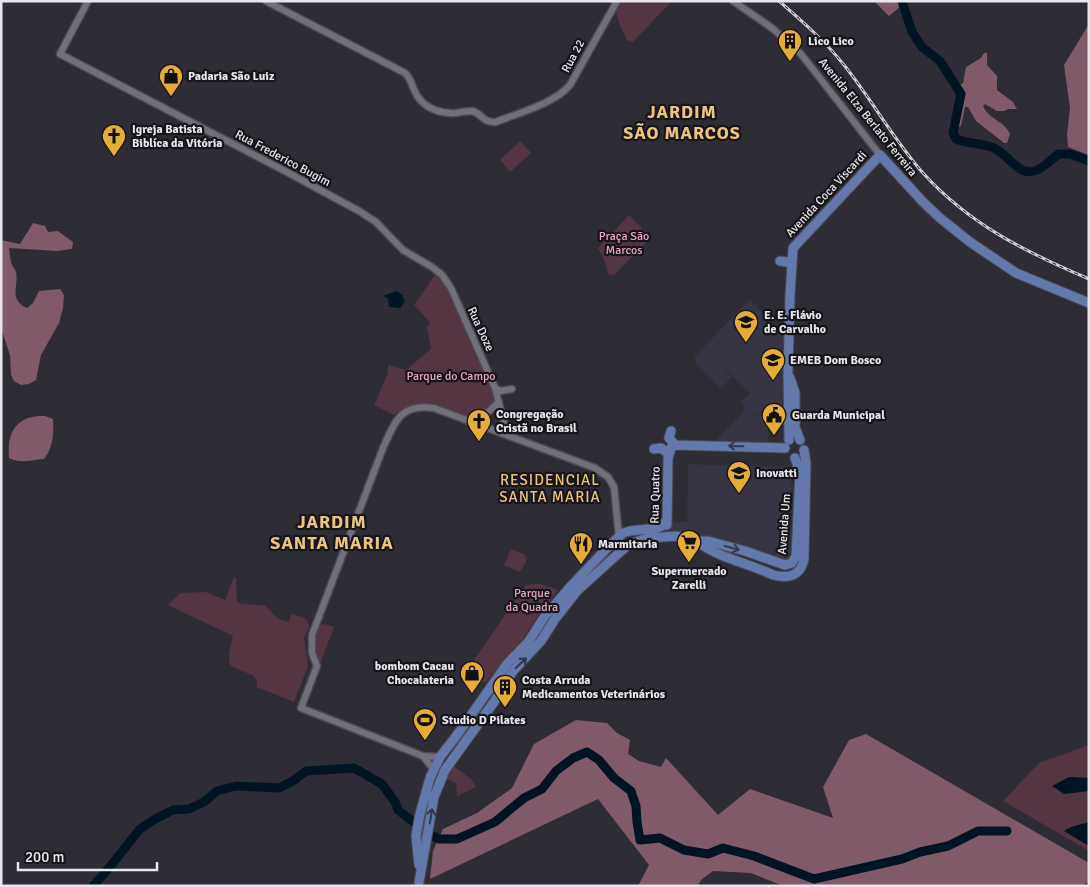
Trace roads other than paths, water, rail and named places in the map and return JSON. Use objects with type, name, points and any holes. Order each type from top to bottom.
[{"type":"main road","name":"Avenida Coca Viscardi","points":[[788,370],[793,248],[880,155]]},
{"type":"main road","name":"Avenida Elza Berlato Ferreira","points":[[880,155],[934,213],[978,248],[1016,273],[1089,303]]},
{"type":"main road","points":[[780,262],[788,262],[791,265]]},
{"type":"main road","points":[[419,884],[434,797],[445,770],[494,702],[513,671],[541,641],[554,619],[577,591],[628,545],[647,538],[667,536],[697,541],[702,546],[715,552],[780,577],[795,575],[801,570],[804,559],[806,463],[803,444],[795,427],[795,394],[788,370]]},
{"type":"main road","points":[[788,370],[788,456],[795,458],[800,456],[804,450]]},
{"type":"main road","points":[[671,431],[669,438],[675,445]]},
{"type":"main road","points":[[654,449],[661,448],[669,454],[671,448],[675,445],[787,444],[792,439],[800,440]]},
{"type":"main road","name":"Rua Quatro","points":[[667,536],[669,454]]},
{"type":"main road","name":"Avenida Um","points":[[697,541],[708,541],[745,551],[785,565],[792,564],[796,556],[800,482],[800,472],[795,458]]},
{"type":"main road","points":[[419,884],[420,868],[416,836],[420,814],[440,757],[507,664],[529,641],[546,616],[571,586],[619,537],[630,531],[657,528],[662,526],[667,520]]},
{"type":"main road","points":[[619,537],[620,552]]},
{"type":"main road","points":[[440,757],[445,761],[445,770]]},
{"type":"main road","points":[[416,836],[420,841],[427,839]]},
{"type":"street","name":"Rua Frederico Bugim","points":[[88,1],[60,54],[359,211],[376,222],[403,250],[432,267]]},
{"type":"street","name":"Rua 22","points":[[266,1],[405,73],[409,77],[418,98],[431,108],[445,113],[475,112],[489,122],[496,122],[535,107],[566,90],[617,1]]},
{"type":"street","name":"Avenida Elza Berlato Ferreira","points":[[733,1],[772,28],[801,54],[880,155]]},
{"type":"street","name":"Rua Doze","points":[[432,267],[442,275],[451,288],[495,388],[506,435]]},
{"type":"street","points":[[495,388],[500,391],[512,389]]},
{"type":"street","points":[[475,424],[499,402]]},
{"type":"street","points":[[440,757],[423,756],[301,708],[317,666],[312,654],[312,635],[383,448],[396,420],[412,409],[423,406],[434,408],[595,468],[608,477],[614,487],[619,537]]},
{"type":"street","points":[[489,429],[498,428],[501,418],[497,411],[491,410]]},
{"type":"street","points":[[485,416],[484,422],[489,429]]},
{"type":"street","points":[[423,756],[434,770]]},
{"type":"water","points":[[397,291],[405,301],[400,308],[389,307],[388,298],[383,296]]},
{"type":"water","points":[[1069,777],[1089,778],[1089,791],[1064,794],[1052,786]]},
{"type":"water","points":[[1089,822],[1089,846],[1064,831],[1071,827]]},
{"type":"waterway","points":[[902,1],[912,32],[922,47],[940,61],[961,94],[953,133],[956,139],[994,148],[1019,168],[1031,172],[1040,169],[1059,154],[1070,154],[1089,161]]},
{"type":"waterway","points":[[433,836],[439,839],[457,839],[495,822],[524,798],[542,789],[556,771],[573,758],[587,752],[599,760],[614,778],[631,791],[636,806],[640,840],[660,838],[684,850],[708,854],[723,848],[754,856],[814,879],[902,859],[920,852],[948,846],[978,831],[1007,831]]},
{"type":"waterway","points":[[93,886],[140,829],[155,819],[173,810],[189,809],[204,802],[217,791],[236,786],[279,788],[293,781],[306,771],[354,768],[382,784],[395,802],[398,810],[412,821]]},
{"type":"railway","points":[[779,1],[837,56],[912,160],[941,191],[960,208],[1000,235],[1043,258],[1089,279]]},
{"type":"place","name":"Lico Lico","points":[[790,62]]},
{"type":"place","name":"Padaria São Luiz","points":[[171,97]]},
{"type":"place","name":"Igreja Batista Biblíca da Vitória","points":[[114,157]]},
{"type":"place","name":"E. E. Flávio de Carvalho","points":[[746,343]]},
{"type":"place","name":"EMEB Dom Bosco","points":[[773,381]]},
{"type":"place","name":"Guarda Municipal","points":[[774,436]]},
{"type":"place","name":"Congregação Cristã no Brasil","points":[[479,442]]},
{"type":"place","name":"Inovatti","points":[[739,494]]},
{"type":"place","name":"Supermercado Zarelli","points":[[689,563]]},
{"type":"place","name":"Marmitaria","points":[[581,565]]},
{"type":"place","name":"bombom Cacau Chocalateria","points":[[472,694]]},
{"type":"place","name":"Costa Arruda Medicamentos Veterinários","points":[[505,708]]},
{"type":"place","name":"Studio D Pilates","points":[[425,741]]},
{"type":"district","name":"JARDIM SÃO MARCOS","points":[[682,122]]},
{"type":"district","name":"RESIDENCIAL SANTA MARIA","points":[[550,488]]},
{"type":"district","name":"JARDIM SANTA MARIA","points":[[332,532]]},
{"type":"park label","name":"Praça São Marcos","points":[[624,243]]},
{"type":"park label","name":"Parque do Campo","points":[[451,376]]},
{"type":"park label","name":"Parque da Quadra","points":[[532,600]]}]
